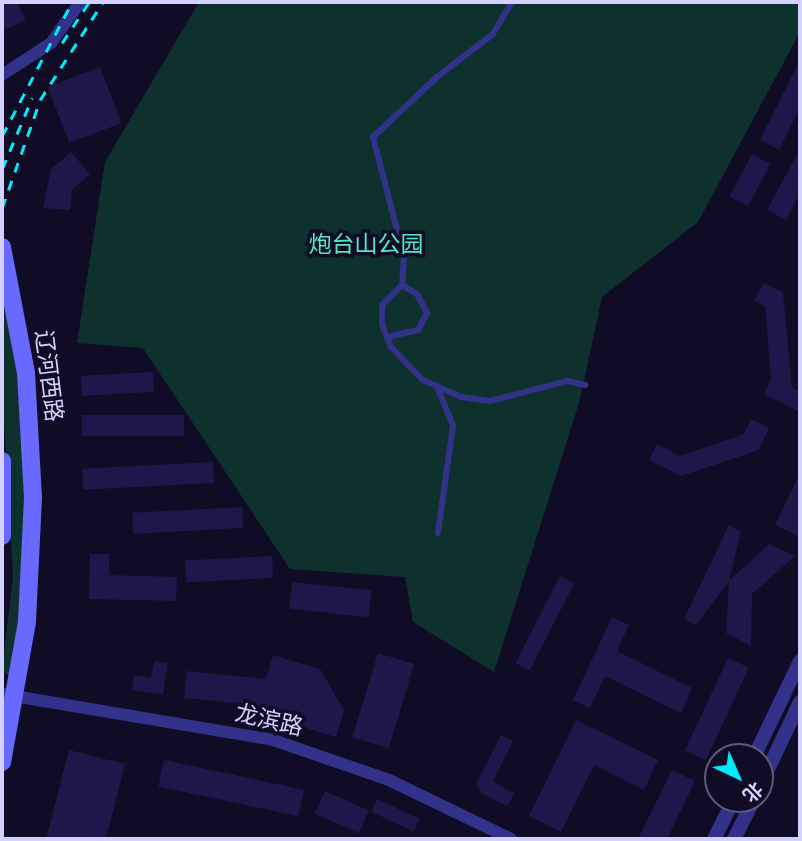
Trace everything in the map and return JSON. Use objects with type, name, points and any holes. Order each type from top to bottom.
[{"type":"main road","name":"辽河西路","points":[[2,247],[24,360],[31,430],[31,557],[9,695],[2,762]]},
{"type":"main road","points":[[2,461],[2,536]]},
{"type":"street","points":[[2,75],[51,43],[80,2]]},
{"type":"street","points":[[761,743],[800,661]]},
{"type":"street","name":"龙滨路","points":[[9,695],[273,740],[389,780],[511,839]]},
{"type":"street","points":[[774,757],[800,702]]},
{"type":"street","points":[[714,839],[727,813]]},
{"type":"street","points":[[734,839],[747,813]]},
{"type":"lane","points":[[512,2],[493,34],[437,77],[373,137],[404,257],[402,285],[382,305],[387,337],[424,380],[461,397],[490,401],[567,381],[586,385]]},
{"type":"lane","points":[[387,337],[418,330],[427,313],[417,294],[402,285]]},
{"type":"lane","points":[[437,386],[453,426],[438,533]]},
{"type":"green space","name":"炮台山公园","points":[[199,2],[800,2],[800,32],[698,222],[602,297],[579,403],[494,672],[413,622],[405,577],[290,569],[143,348],[77,343],[105,162]]},
{"type":"green space","points":[[2,286],[16,350],[24,426],[25,577],[10,677],[2,670],[13,577],[2,386]]},
{"type":"building","points":[[2,2],[17,2],[26,20],[4,30]]},
{"type":"building","points":[[800,60],[800,107],[779,150],[760,140]]},
{"type":"building","points":[[100,67],[122,123],[69,143],[48,87]]},
{"type":"building","points":[[800,149],[800,193],[786,220],[767,210]]},
{"type":"building","points":[[71,152],[90,174],[72,190],[70,210],[43,208],[51,169]]},
{"type":"building","points":[[752,154],[771,164],[748,206],[729,196]]},
{"type":"building","points":[[763,283],[783,292],[792,387],[800,392],[800,412],[764,394],[771,379],[765,306],[754,301]]},
{"type":"building","points":[[153,372],[154,392],[82,396],[81,376]]},
{"type":"building","points":[[82,415],[184,415],[184,436],[82,436]]},
{"type":"building","points":[[751,419],[769,428],[759,450],[681,476],[649,460],[657,444],[680,456],[744,434]]},
{"type":"building","points":[[213,462],[214,483],[83,490],[82,469]]},
{"type":"building","points":[[800,473],[800,537],[775,525]]},
{"type":"building","points":[[242,507],[243,528],[133,534],[132,513]]},
{"type":"building","points":[[729,525],[741,531],[729,581],[696,625],[684,619]]},
{"type":"building","points":[[769,544],[795,556],[752,594],[751,646],[726,633],[729,581]]},
{"type":"building","points":[[90,554],[109,554],[109,575],[177,577],[176,601],[89,599]]},
{"type":"building","points":[[272,556],[273,578],[186,583],[185,561]]},
{"type":"building","points":[[560,576],[574,583],[530,671],[516,663]]},
{"type":"building","points":[[292,582],[372,590],[369,617],[289,609]]},
{"type":"building","points":[[612,617],[629,625],[617,651],[692,688],[681,713],[605,676],[590,708],[573,700]]},
{"type":"building","points":[[378,653],[414,664],[389,748],[352,737]]},
{"type":"building","points":[[273,655],[320,669],[344,710],[336,737],[256,713],[258,705],[184,698],[187,671],[266,679]]},
{"type":"building","points":[[728,658],[749,668],[714,743],[704,743],[704,759],[685,750]]},
{"type":"building","points":[[154,661],[168,663],[163,695],[132,690],[134,675],[151,678]]},
{"type":"building","points":[[576,720],[658,760],[644,790],[594,765],[561,832],[529,816]]},
{"type":"building","points":[[501,735],[513,741],[493,782],[514,793],[508,806],[482,794],[476,784]]},
{"type":"building","points":[[69,750],[125,764],[106,839],[46,839]]},
{"type":"building","points":[[164,760],[304,790],[298,816],[158,786]]},
{"type":"building","points":[[672,770],[695,781],[667,839],[638,839]]},
{"type":"building","points":[[325,791],[369,811],[359,833],[315,814]]},
{"type":"building","points":[[377,799],[420,819],[414,832],[371,812]]},
{"type":"railway","points":[[2,136],[72,2]]},
{"type":"railway","points":[[62,43],[89,2]]},
{"type":"railway","points":[[2,208],[40,100],[103,2]]},
{"type":"railway","points":[[2,169],[32,98]]}]
